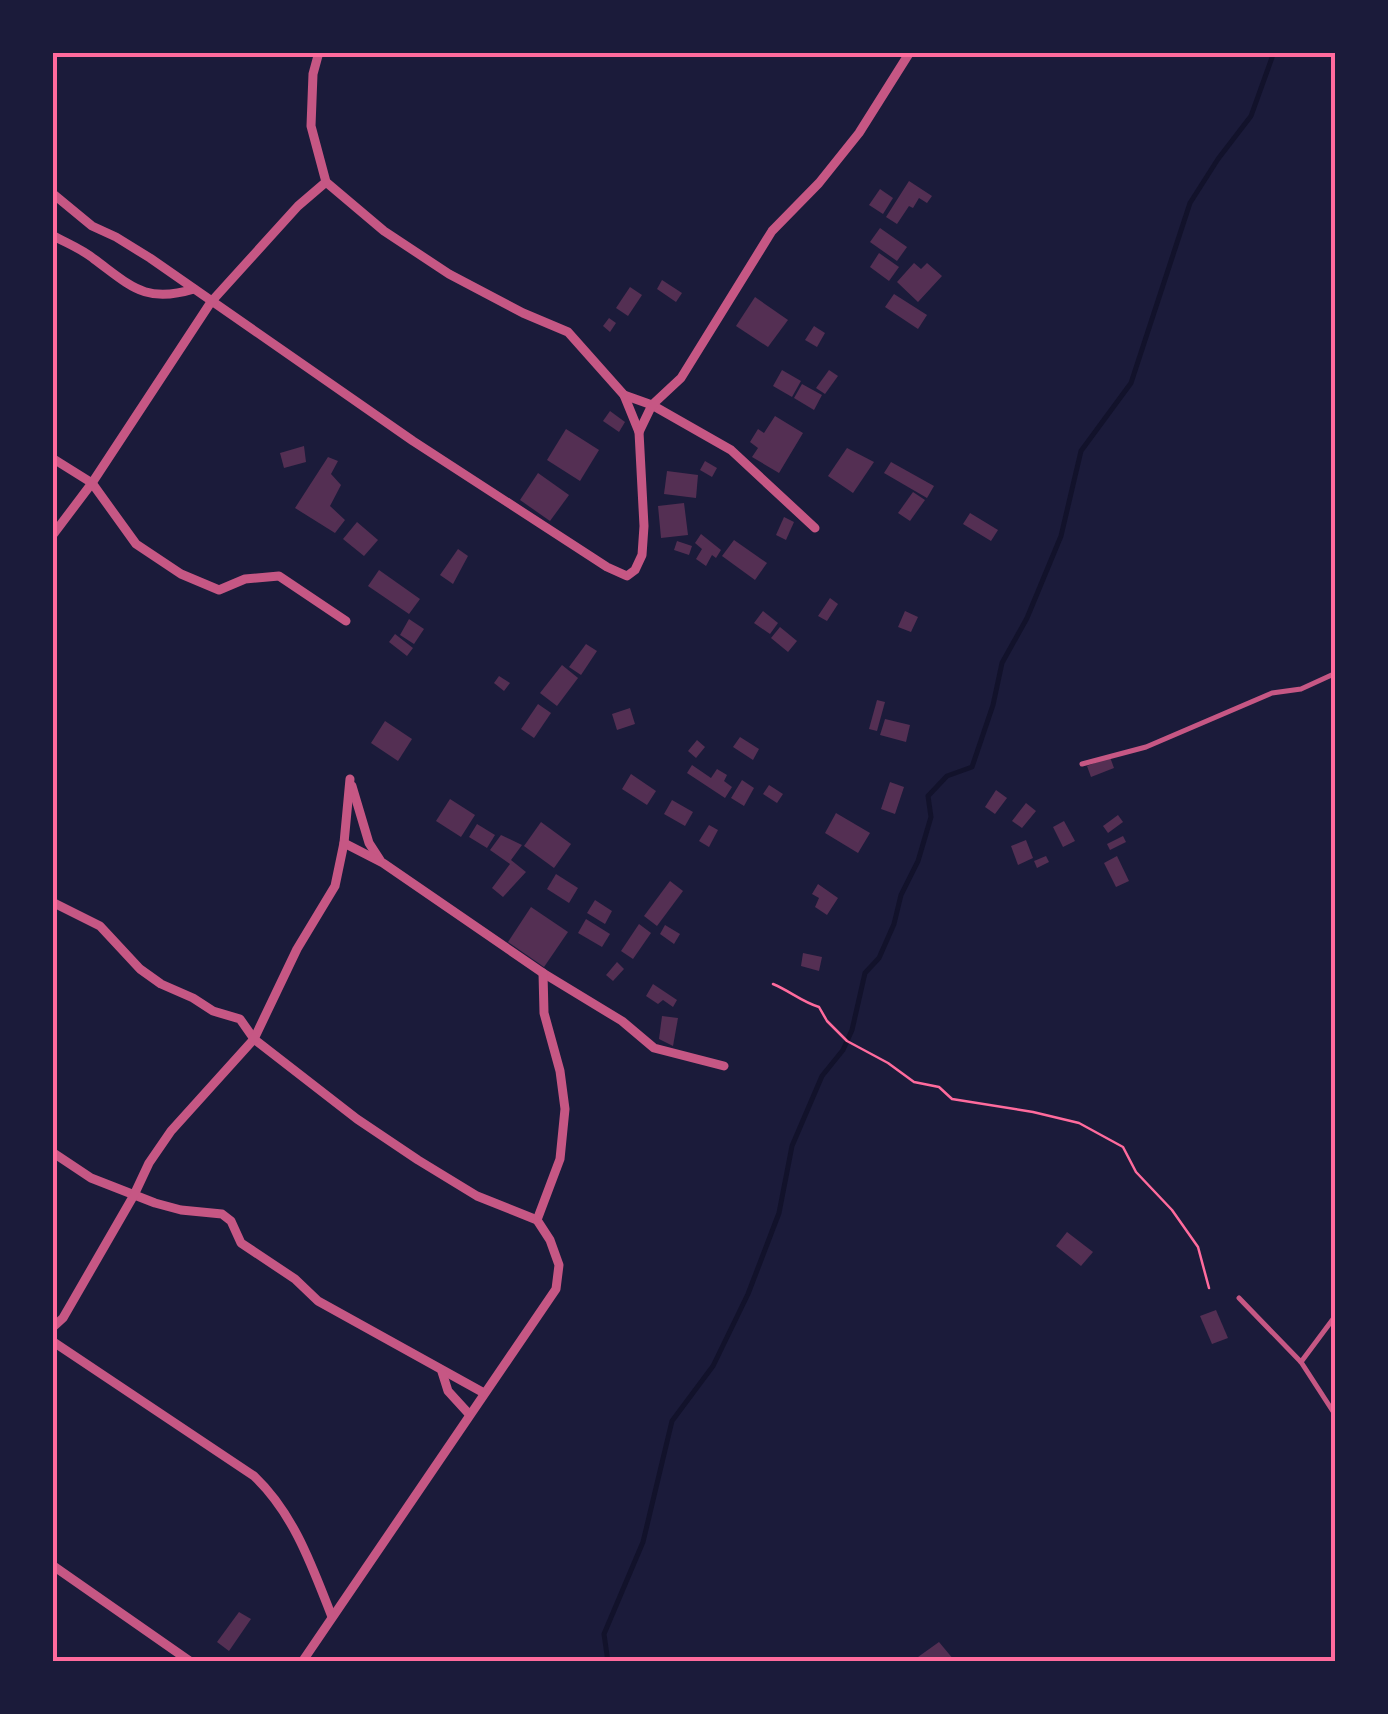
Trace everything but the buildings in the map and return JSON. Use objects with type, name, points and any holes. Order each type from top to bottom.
[{"type":"street","points":[[52,192],[92,226],[116,237],[430,451],[607,567],[627,576],[635,570],[642,555],[643,466],[639,432],[624,395],[568,332],[448,274],[384,231],[326,182],[311,126],[313,74],[319,52]]},
{"type":"street","points":[[639,432],[652,406],[680,378],[772,231],[819,183],[859,132],[910,52]]},
{"type":"street","points":[[52,536],[92,483],[211,302],[298,206],[326,182]]},
{"type":"street","points":[[52,236],[93,257],[126,285],[147,294],[173,296],[194,290]]},
{"type":"street","points":[[624,395],[652,406],[731,450],[815,528]]},
{"type":"street","points":[[52,458],[92,483],[136,544],[193,580],[218,590],[245,579],[279,576],[346,621]]},
{"type":"street","points":[[52,1328],[63,1318],[149,1163],[171,1132],[254,1039],[297,949],[334,886],[344,843],[350,779],[369,843],[383,863]]},
{"type":"street","points":[[344,843],[383,863],[543,973],[622,1021],[654,1048],[724,1066]]},
{"type":"street","points":[[52,902],[100,926],[140,969],[161,984],[240,1019],[254,1039],[357,1120],[418,1160],[476,1196],[537,1220],[559,1265],[556,1289],[302,1662]]},
{"type":"street","points":[[537,1220],[560,1159],[565,1109],[560,1071],[544,1013],[543,973]]},
{"type":"street","points":[[52,1152],[91,1178],[134,1195],[181,1210],[222,1214],[231,1221],[240,1243],[295,1278],[318,1301],[484,1393]]},
{"type":"street","points":[[52,1341],[254,1476],[273,1494],[291,1520],[332,1617]]},
{"type":"street","points":[[442,1372],[448,1391],[469,1414]]},
{"type":"street","points":[[52,1565],[191,1662]]},
{"type":"lane","points":[[1082,764],[1146,747],[1272,693],[1301,689],[1336,673]]},
{"type":"lane","points":[[1239,1298],[1301,1362],[1336,1416]]},
{"type":"lane","points":[[1301,1362],[1336,1315]]},
{"type":"path","points":[[774,984],[819,1007],[846,1041],[914,1082],[939,1087],[952,1100],[1079,1123],[1123,1148],[1136,1172],[1163,1199],[1198,1247],[1209,1288]]},
{"type":"waterway","points":[[608,1662],[604,1634],[643,1542],[672,1421],[713,1366],[748,1294],[779,1213],[792,1146],[822,1076],[843,1050],[852,1030],[865,973],[879,958],[901,895],[918,861],[931,817],[928,796],[947,776],[972,767],[1002,663],[1027,618],[1061,536],[1081,451],[1131,383],[1190,203],[1251,116],[1274,52]]}]
